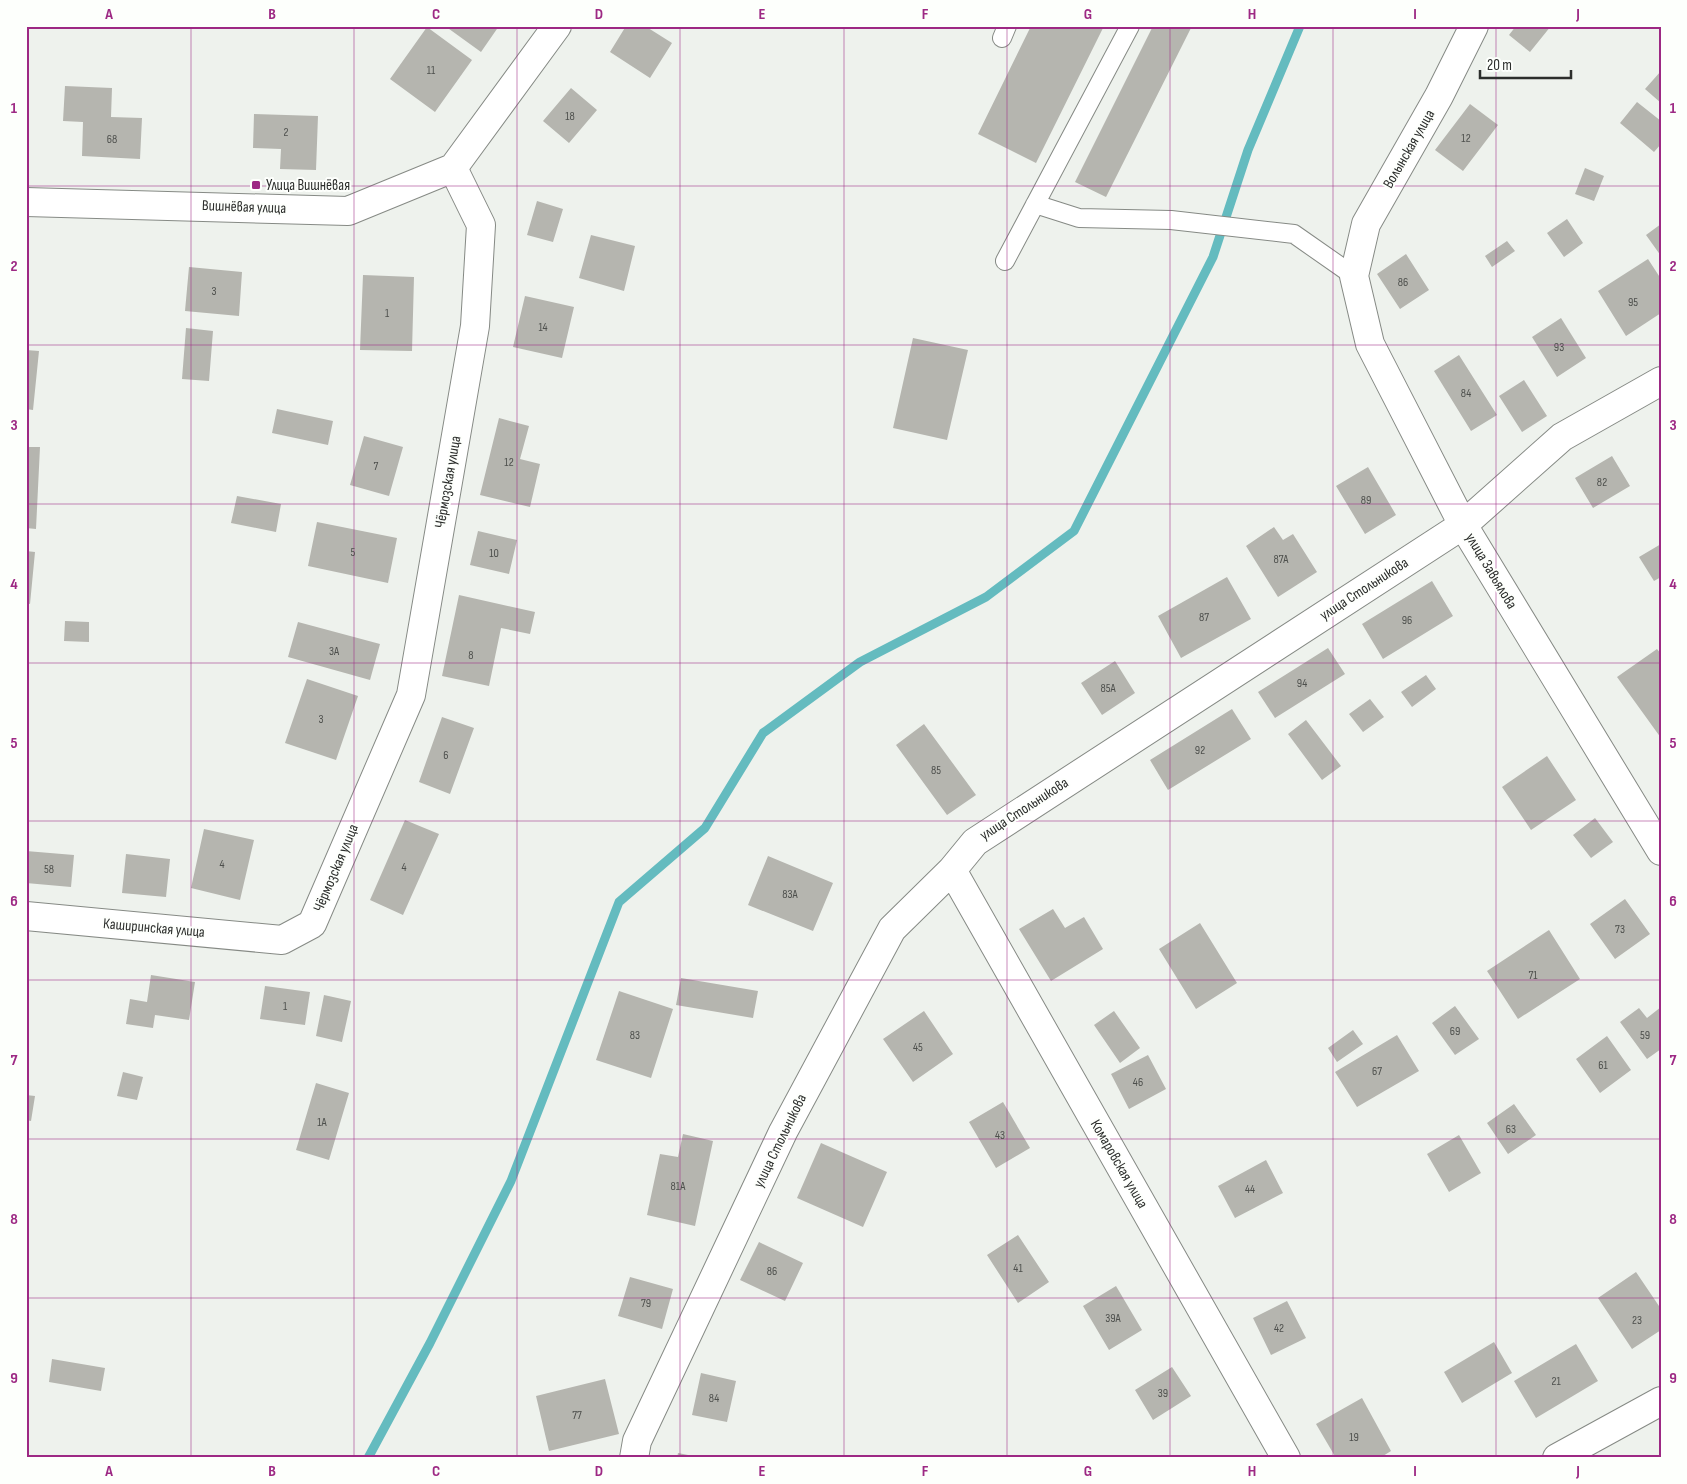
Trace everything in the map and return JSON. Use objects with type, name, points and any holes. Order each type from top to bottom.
[{"type":"street","points":[[453,168],[557,26]]},
{"type":"street","name":"Волынская улица","points":[[1354,276],[1366,224],[1439,96],[1474,26]]},
{"type":"street","name":"Вишнёвая улица","points":[[26,202],[348,211],[453,168]]},
{"type":"street","name":"Чёрмозская улица","points":[[282,940],[312,924],[411,695],[475,326],[481,225],[453,168]]},
{"type":"street","name":"улица Завьялова","points":[[1354,276],[1370,344],[1463,525],[1661,850]]},
{"type":"street","name":"улица Стольникова","points":[[634,1458],[637,1441],[783,1132],[892,929],[952,870],[975,842],[1463,525],[1562,437],[1661,381]]},
{"type":"street","name":"Комаровская улица","points":[[952,870],[1286,1458]]},
{"type":"street","name":"Каширинская улица","points":[[26,916],[282,940]]},
{"type":"street","points":[[1557,1458],[1661,1401]]},
{"type":"lane","points":[[1005,261],[1130,26]]},
{"type":"lane","points":[[1035,204],[1080,218],[1171,220],[1294,234],[1354,276]]},
{"type":"building","points":[[445,26],[499,26],[481,52]]},
{"type":"building","points":[[626,26],[645,26],[672,43],[650,78],[610,52]]},
{"type":"building","points":[[1031,26],[1104,26],[1036,163],[978,134]]},
{"type":"building","points":[[1153,26],[1192,26],[1106,197],[1075,182]]},
{"type":"building","points":[[1516,26],[1551,26],[1530,52],[1509,35]]},
{"type":"building","points":[[427,27],[472,60],[435,112],[390,79]]},
{"type":"building","points":[[1661,71],[1661,103],[1645,89]]},
{"type":"building","points":[[65,86],[112,88],[111,117],[142,118],[140,159],[82,156],[83,122],[63,121]]},
{"type":"building","points":[[571,88],[597,110],[569,143],[543,121]]},
{"type":"building","points":[[1637,102],[1661,121],[1661,144],[1654,152],[1620,123]]},
{"type":"building","points":[[1470,104],[1498,125],[1463,171],[1435,150]]},
{"type":"building","points":[[254,114],[318,116],[316,170],[280,169],[281,149],[253,148]]},
{"type":"building","points":[[1585,168],[1604,176],[1594,201],[1575,194]]},
{"type":"building","points":[[537,201],[563,209],[553,242],[527,235]]},
{"type":"building","points":[[1567,219],[1583,243],[1564,257],[1547,233]]},
{"type":"building","points":[[1661,224],[1661,256],[1646,235]]},
{"type":"building","points":[[591,235],[635,246],[624,291],[579,278]]},
{"type":"building","points":[[1507,241],[1515,251],[1492,267],[1485,256]]},
{"type":"building","points":[[1406,254],[1429,290],[1400,309],[1377,274]]},
{"type":"building","points":[[1648,259],[1661,279],[1661,313],[1626,336],[1598,291]]},
{"type":"building","points":[[189,267],[242,272],[239,316],[185,311]]},
{"type":"building","points":[[363,275],[414,277],[412,351],[360,350]]},
{"type":"building","points":[[525,296],[574,307],[562,358],[513,347]]},
{"type":"building","points":[[1561,318],[1586,358],[1557,377],[1532,337]]},
{"type":"building","points":[[186,328],[213,331],[209,381],[182,379]]},
{"type":"building","points":[[913,338],[968,350],[947,440],[893,428]]},
{"type":"building","points":[[26,350],[39,351],[33,410],[26,409]]},
{"type":"building","points":[[1459,355],[1497,415],[1471,431],[1434,371]]},
{"type":"building","points":[[1524,380],[1547,416],[1522,432],[1499,396]]},
{"type":"building","points":[[277,409],[333,421],[328,445],[272,433]]},
{"type":"building","points":[[499,418],[529,426],[520,459],[540,464],[530,507],[480,495]]},
{"type":"building","points":[[364,436],[403,447],[389,496],[350,485]]},
{"type":"building","points":[[26,447],[40,447],[36,529],[26,528]]},
{"type":"building","points":[[1612,456],[1630,486],[1593,508],[1575,478]]},
{"type":"building","points":[[1368,467],[1396,515],[1365,534],[1336,486]]},
{"type":"building","points":[[237,496],[281,504],[276,532],[231,523]]},
{"type":"building","points":[[317,522],[397,538],[388,583],[308,566]]},
{"type":"building","points":[[1274,527],[1283,540],[1293,534],[1317,572],[1278,597],[1246,546]]},
{"type":"building","points":[[478,531],[517,540],[509,574],[470,565]]},
{"type":"building","points":[[1661,544],[1661,577],[1654,581],[1639,557]]},
{"type":"building","points":[[26,551],[35,552],[30,604],[26,603]]},
{"type":"building","points":[[1227,577],[1251,619],[1181,658],[1158,616]]},
{"type":"building","points":[[1432,581],[1453,616],[1383,659],[1362,624]]},
{"type":"building","points":[[459,595],[535,612],[530,634],[501,628],[489,686],[442,676]]},
{"type":"building","points":[[65,621],[89,622],[89,642],[64,641]]},
{"type":"building","points":[[298,622],[380,644],[370,680],[288,657]]},
{"type":"building","points":[[26,635],[29,635],[28,651],[26,651]]},
{"type":"building","points":[[1328,648],[1345,674],[1275,718],[1258,692]]},
{"type":"building","points":[[1657,649],[1661,654],[1661,738],[1617,677]]},
{"type":"building","points":[[1115,661],[1135,693],[1102,715],[1081,683]]},
{"type":"building","points":[[1426,675],[1436,689],[1412,707],[1401,692]]},
{"type":"building","points":[[307,679],[358,696],[336,760],[285,743]]},
{"type":"building","points":[[1370,699],[1384,717],[1363,732],[1349,714]]},
{"type":"building","points":[[1232,709],[1251,739],[1168,790],[1150,760]]},
{"type":"building","points":[[442,717],[474,728],[450,794],[419,782]]},
{"type":"building","points":[[1306,720],[1341,766],[1322,780],[1288,734]]},
{"type":"building","points":[[924,724],[976,795],[947,815],[896,745]]},
{"type":"building","points":[[1547,756],[1576,800],[1531,830],[1502,787]]},
{"type":"building","points":[[1595,818],[1613,842],[1591,858],[1573,835]]},
{"type":"building","points":[[405,820],[439,834],[403,915],[370,900]]},
{"type":"building","points":[[204,829],[254,840],[240,900],[191,888]]},
{"type":"building","points":[[26,851],[74,855],[71,887],[26,883]]},
{"type":"building","points":[[126,854],[170,859],[166,897],[122,893]]},
{"type":"building","points":[[768,856],[833,883],[813,931],[748,905]]},
{"type":"building","points":[[1625,899],[1650,934],[1615,959],[1590,924]]},
{"type":"building","points":[[1053,909],[1065,928],[1084,917],[1103,949],[1051,981],[1019,929]]},
{"type":"building","points":[[1200,923],[1237,983],[1196,1009],[1159,949]]},
{"type":"building","points":[[1549,930],[1580,979],[1518,1019],[1487,971]]},
{"type":"building","points":[[151,975],[195,982],[189,1020],[155,1015],[153,1028],[126,1024],[130,999],[147,1002]]},
{"type":"building","points":[[681,978],[758,991],[753,1018],[676,1005]]},
{"type":"building","points":[[265,986],[310,992],[305,1025],[260,1019]]},
{"type":"building","points":[[619,991],[673,1009],[651,1078],[596,1060]]},
{"type":"building","points":[[324,995],[351,1001],[342,1042],[316,1036]]},
{"type":"building","points":[[1455,1006],[1479,1039],[1455,1055],[1432,1023]]},
{"type":"building","points":[[1661,1007],[1661,1049],[1647,1059],[1620,1022],[1639,1008],[1647,1018]]},
{"type":"building","points":[[924,1011],[953,1054],[913,1082],[883,1039]]},
{"type":"building","points":[[1114,1011],[1140,1048],[1120,1063],[1094,1025]]},
{"type":"building","points":[[1353,1030],[1363,1044],[1337,1062],[1328,1048]]},
{"type":"building","points":[[1397,1035],[1419,1071],[1357,1107],[1335,1072]]},
{"type":"building","points":[[1607,1036],[1631,1070],[1600,1093],[1576,1059]]},
{"type":"building","points":[[1148,1055],[1166,1089],[1129,1109],[1111,1074]]},
{"type":"building","points":[[123,1072],[143,1077],[137,1100],[117,1096]]},
{"type":"building","points":[[316,1083],[349,1093],[329,1160],[296,1150]]},
{"type":"building","points":[[26,1095],[35,1096],[31,1121],[26,1120]]},
{"type":"building","points":[[1003,1102],[1030,1148],[996,1168],[969,1122]]},
{"type":"building","points":[[1514,1104],[1536,1135],[1508,1154],[1487,1123]]},
{"type":"building","points":[[683,1134],[713,1141],[695,1226],[647,1215],[660,1154],[678,1157]]},
{"type":"building","points":[[1459,1135],[1481,1173],[1449,1192],[1427,1154]]},
{"type":"building","points":[[821,1143],[887,1172],[863,1227],[797,1198]]},
{"type":"building","points":[[1266,1160],[1283,1193],[1235,1218],[1218,1186]]},
{"type":"building","points":[[1018,1235],[1049,1282],[1018,1303],[987,1255]]},
{"type":"building","points":[[759,1242],[803,1263],[785,1301],[740,1280]]},
{"type":"building","points":[[1636,1272],[1661,1309],[1661,1330],[1632,1349],[1598,1298]]},
{"type":"building","points":[[630,1277],[673,1289],[662,1329],[618,1316]]},
{"type":"building","points":[[1116,1286],[1142,1330],[1109,1350],[1083,1306]]},
{"type":"building","points":[[1287,1301],[1306,1338],[1271,1355],[1253,1318]]},
{"type":"building","points":[[1494,1342],[1512,1373],[1462,1403],[1444,1372]]},
{"type":"building","points":[[1576,1344],[1598,1381],[1536,1418],[1514,1381]]},
{"type":"building","points":[[52,1359],[105,1368],[101,1391],[49,1382]]},
{"type":"building","points":[[1172,1367],[1191,1396],[1153,1420],[1135,1390]]},
{"type":"building","points":[[701,1373],[736,1381],[727,1422],[692,1415]]},
{"type":"building","points":[[605,1379],[619,1434],[549,1451],[536,1396]]},
{"type":"building","points":[[1362,1398],[1391,1451],[1383,1456],[1384,1458],[1336,1458],[1316,1424]]},
{"type":"building","points":[[678,1453],[698,1457],[698,1458],[677,1458]]},
{"type":"waterway","points":[[368,1458],[430,1343],[511,1181],[619,902],[705,828],[763,733],[860,662],[986,597],[1074,531],[1213,257],[1248,150],[1300,26]]},
{"type":"place","name":"Улица Вишнёвая","points":[[256,185]]}]
